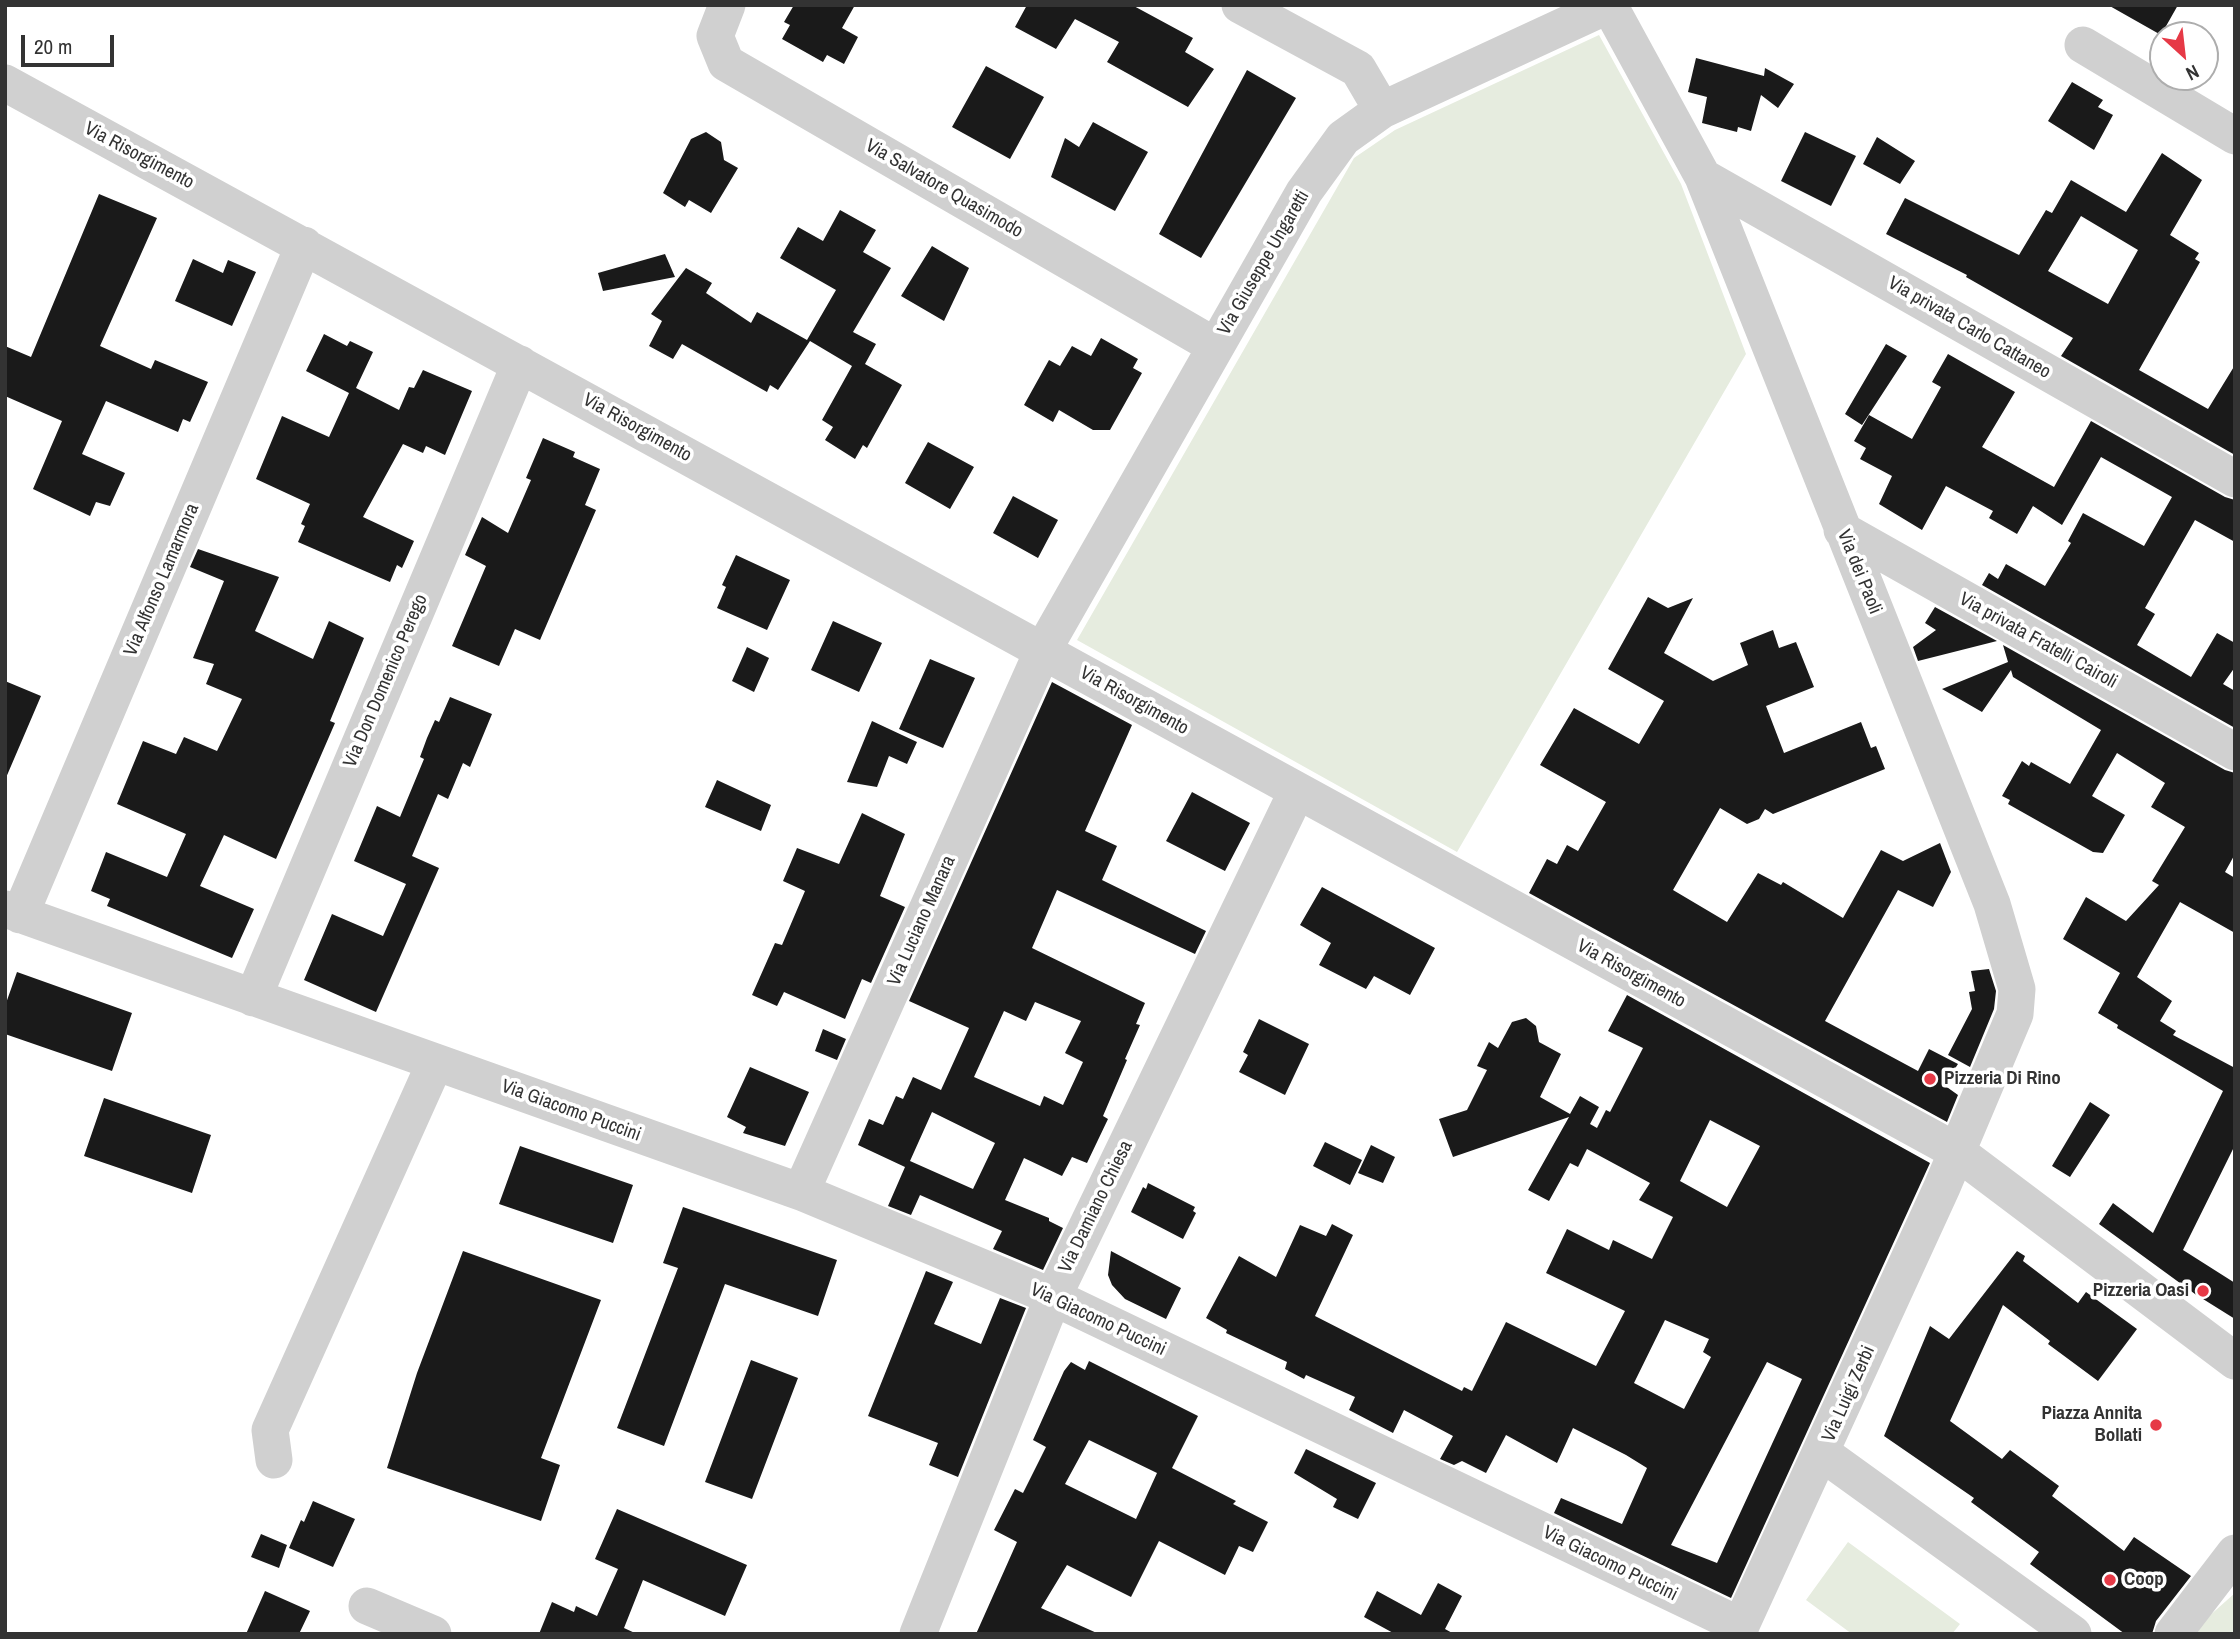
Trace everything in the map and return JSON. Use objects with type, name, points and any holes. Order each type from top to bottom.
[{"type":"street","name":"Via Salvatore Quasimodo","points":[[727,5],[715,36],[726,63],[1215,346]]},
{"type":"street","points":[[1240,5],[1358,69],[1382,110]]},
{"type":"street","name":"Via Giuseppe Ungaretti","points":[[1042,650],[1304,192],[1343,138],[1382,110],[1609,5]]},
{"type":"street","name":"Via dei Paoli","points":[[1609,5],[1703,177],[1992,904],[2018,1001],[1956,1152]]},
{"type":"street","points":[[2083,46],[2235,135]]},
{"type":"street","name":"Via Risorgimento","points":[[5,83],[1956,1152],[2235,1361]]},
{"type":"street","name":"Via privata Carlo Cattaneo","points":[[1703,177],[2235,480]]},
{"type":"street","name":"Via Alfonso Lamarmora","points":[[13,912],[304,245]]},
{"type":"street","name":"Via Don Domenico Perego","points":[[268,1004],[520,364]]},
{"type":"street","name":"Via privata Fratelli Cairoli","points":[[1842,530],[2235,752]]},
{"type":"street","name":"Via Luciano Manara","points":[[801,1192],[1042,650]]},
{"type":"street","name":"Via Damiano Chiesa","points":[[918,1634],[1053,1297],[1297,791]]},
{"type":"street","name":"Via Giacomo Puccini","points":[[13,912],[801,1192],[1053,1297],[1739,1630]]},
{"type":"street","points":[[274,1460],[270,1430],[425,1059]]},
{"type":"street","name":"Via Luigi Zerbi","points":[[1739,1630],[1822,1453],[1956,1152]]},
{"type":"street","points":[[1822,1453],[2073,1634]]},
{"type":"street","points":[[2173,1634],[2235,1553]]},
{"type":"street","points":[[367,1606],[433,1634]]},
{"type":"shaded area","points":[[1599,35],[1681,184],[1746,354],[1457,852],[1077,640],[1354,158],[1395,130]]},
{"type":"shaded area","points":[[1848,1542],[1960,1624],[1952,1634],[1852,1634],[1806,1600]]},
{"type":"shaded area","points":[[2235,1593],[2235,1634],[2189,1634]]},
{"type":"building","points":[[794,5],[855,5],[842,28],[858,37],[844,64],[827,55],[823,62],[782,39],[790,25],[784,22]]},
{"type":"building","points":[[1027,5],[1132,5],[1193,38],[1185,52],[1214,69],[1188,107],[1107,62],[1119,42],[1075,19],[1056,49],[1015,27]]},
{"type":"building","points":[[2108,5],[2178,5],[2169,21],[2149,21],[2149,28]]},
{"type":"building","points":[[1696,58],[1764,76],[1765,68],[1794,84],[1778,108],[1761,95],[1751,131],[1738,127],[1737,132],[1702,123],[1707,97],[1688,92]]},
{"type":"building","points":[[986,66],[1044,97],[1010,159],[952,127]]},
{"type":"building","points":[[1247,70],[1296,98],[1201,258],[1159,234]]},
{"type":"building","points":[[2072,82],[2103,100],[2098,107],[2113,115],[2094,150],[2048,121]]},
{"type":"building","points":[[1093,122],[1148,152],[1115,211],[1051,177],[1065,138],[1079,147]]},
{"type":"building","points":[[706,132],[721,142],[724,160],[738,168],[711,213],[689,200],[685,207],[663,193],[691,139]]},
{"type":"building","points":[[1805,132],[1856,156],[1831,206],[1781,181]]},
{"type":"building","points":[[1877,137],[1915,161],[1900,184],[1863,164]]},
{"type":"building","points":[[2162,153],[2202,180],[2170,235],[2199,253],[2195,259],[2200,262],[2139,370],[2208,409],[2235,365],[2235,455],[2061,356],[2073,338],[1966,277],[1967,275],[1886,234],[1905,198],[2019,255],[2046,210],[2052,213],[2071,180],[2126,212]],"holes":[[[2081,216],[2138,250],[2108,304],[2048,271]]]},
{"type":"building","points":[[99,194],[157,218],[100,346],[151,369],[155,360],[208,382],[190,422],[183,419],[178,432],[106,401],[82,454],[125,473],[110,506],[96,502],[90,516],[33,489],[62,421],[5,396],[5,346],[31,357]]},
{"type":"building","points":[[840,210],[876,230],[863,252],[891,268],[853,332],[876,344],[865,364],[902,385],[867,448],[863,445],[855,459],[825,440],[833,427],[822,420],[852,366],[810,341],[778,390],[770,385],[767,392],[682,344],[673,359],[649,346],[662,321],[651,314],[686,268],[712,283],[706,293],[751,323],[757,312],[807,340],[836,290],[780,258],[798,227],[823,241]]},
{"type":"building","points":[[932,246],[969,268],[944,321],[901,296]]},
{"type":"building","points":[[665,254],[675,277],[603,291],[598,273]]},
{"type":"building","points":[[193,259],[223,273],[228,260],[256,272],[232,326],[175,301]]},
{"type":"building","points":[[324,334],[347,346],[350,341],[373,352],[356,388],[399,410],[409,387],[414,388],[423,370],[472,391],[445,455],[426,446],[423,453],[403,444],[363,517],[414,541],[402,568],[397,565],[390,582],[298,542],[305,526],[301,524],[310,504],[256,479],[282,416],[329,437],[349,393],[306,371]]},
{"type":"building","points":[[1101,338],[1138,359],[1133,368],[1142,373],[1110,430],[1093,430],[1059,410],[1053,422],[1024,405],[1049,360],[1060,366],[1072,346],[1091,356]]},
{"type":"building","points":[[1886,344],[1907,356],[1862,425],[1845,414]]},
{"type":"building","points":[[1948,354],[2015,392],[1982,447],[2054,487],[2091,421],[2225,497],[2235,500],[2235,542],[2195,520],[2145,608],[2155,614],[2137,645],[2191,677],[2217,633],[2235,643],[2235,667],[2223,684],[2235,691],[2235,728],[1982,585],[1989,573],[1998,579],[2006,564],[2045,586],[2071,543],[2068,541],[2083,513],[2144,546],[2172,497],[2101,457],[2062,525],[2033,506],[2017,534],[1989,518],[1993,511],[1946,486],[1922,530],[1879,504],[1892,476],[1860,459],[1866,448],[1854,441],[1869,415],[1912,439],[1941,387],[1932,382]]},
{"type":"building","points":[[543,438],[575,452],[573,457],[600,469],[585,505],[596,510],[540,640],[515,629],[499,666],[452,646],[486,566],[465,555],[482,517],[508,533],[531,480],[526,478]]},
{"type":"building","points":[[928,442],[974,467],[950,509],[905,483]]},
{"type":"building","points":[[1013,496],[1058,520],[1038,558],[993,533]]},
{"type":"building","points":[[198,549],[279,577],[255,631],[313,659],[329,621],[364,638],[330,721],[335,723],[276,859],[224,835],[200,886],[254,909],[232,958],[107,906],[110,899],[91,891],[106,852],[167,877],[186,834],[117,804],[143,741],[176,754],[184,737],[217,751],[242,699],[206,684],[214,664],[193,658],[224,581],[190,567]]},
{"type":"building","points":[[736,555],[790,580],[767,630],[717,608],[726,587],[722,585]]},
{"type":"building","points":[[1648,597],[1668,608],[1693,598],[1664,653],[1713,681],[1748,665],[1740,643],[1773,630],[1779,648],[1796,642],[1814,687],[1766,706],[1784,753],[1861,722],[1871,748],[1876,746],[1885,769],[1773,814],[1765,809],[1759,819],[1747,824],[1720,808],[1673,890],[1727,922],[1758,873],[1781,885],[1783,882],[1843,918],[1881,850],[1903,861],[1940,843],[1951,872],[1933,907],[1898,890],[1825,1021],[1918,1071],[1929,1049],[1958,1064],[1944,1085],[1958,1095],[1947,1122],[1529,893],[1547,859],[1557,864],[1567,845],[1578,851],[1606,802],[1540,765],[1574,708],[1639,744],[1664,701],[1608,669]]},
{"type":"building","points":[[1935,607],[1997,641],[1918,661],[1913,647],[1936,630],[1925,623]]},
{"type":"building","points":[[833,621],[882,643],[859,692],[811,670]]},
{"type":"building","points":[[2003,645],[2225,770],[2235,773],[2235,854],[2225,872],[2235,878],[2235,933],[2180,902],[2137,977],[2172,1001],[2160,1021],[2176,1031],[2173,1035],[2235,1068],[2235,1145],[2183,1250],[2235,1283],[2235,1319],[2195,1294],[2099,1224],[2113,1203],[2153,1233],[2223,1091],[2117,1028],[2118,1025],[2098,1013],[2120,973],[2063,939],[2086,897],[2126,921],[2159,885],[2152,881],[2185,827],[2151,807],[2165,783],[2117,753],[2092,796],[2125,815],[2103,853],[2093,852],[2008,804],[2010,800],[2002,796],[2022,761],[2029,766],[2031,762],[2070,784],[2101,730],[2013,677],[2011,670],[1982,712],[1942,689],[2008,662]]},
{"type":"building","points":[[747,647],[769,658],[754,692],[732,681]]},
{"type":"building","points":[[930,659],[975,678],[943,748],[899,729]]},
{"type":"building","points":[[5,681],[41,696],[5,780]]},
{"type":"building","points":[[1052,682],[1132,725],[1085,831],[1117,846],[1102,880],[1206,931],[1195,954],[1057,890],[1032,948],[1145,1003],[1136,1024],[1140,1025],[1125,1059],[1127,1060],[1103,1116],[1108,1119],[1087,1163],[1072,1157],[1062,1176],[1024,1158],[1005,1200],[1049,1218],[1049,1221],[1063,1228],[1043,1270],[993,1249],[1002,1231],[920,1195],[911,1215],[888,1206],[905,1167],[858,1145],[869,1119],[883,1125],[896,1096],[903,1099],[913,1077],[941,1090],[969,1028],[909,1001]],"holes":[[[1035,1002],[1081,1021],[1065,1053],[1083,1062],[1063,1105],[1044,1096],[1040,1106],[974,1077],[1004,1011],[1026,1021]],[[932,1112],[995,1143],[973,1189],[910,1161]]]},
{"type":"building","points":[[450,697],[492,714],[470,767],[463,763],[448,799],[438,794],[412,856],[439,868],[376,1012],[304,980],[332,914],[383,936],[406,884],[354,861],[377,806],[400,817],[424,759],[420,757],[427,738],[435,720],[439,722]]},
{"type":"building","points":[[872,721],[917,742],[907,764],[889,756],[877,787],[847,782]]},
{"type":"building","points":[[717,780],[771,805],[761,831],[705,807]]},
{"type":"building","points":[[1192,792],[1250,823],[1225,871],[1166,841]]},
{"type":"building","points":[[862,813],[905,834],[880,896],[905,907],[871,983],[862,979],[845,1019],[784,992],[777,1006],[752,995],[775,943],[782,945],[805,891],[783,881],[797,848],[839,864]]},
{"type":"building","points":[[1322,887],[1435,948],[1410,995],[1374,976],[1366,989],[1319,965],[1331,943],[1300,925]]},
{"type":"building","points":[[1989,969],[1996,991],[1994,1009],[1970,1067],[1948,1055],[1972,1009],[1969,992],[1975,991],[1971,971]]},
{"type":"building","points":[[17,972],[132,1013],[112,1071],[5,1034],[5,1006]]},
{"type":"building","points":[[1627,995],[1930,1163],[1731,1598],[1554,1513],[1561,1498],[1622,1524],[1647,1468],[1626,1455],[1573,1428],[1557,1463],[1506,1435],[1486,1473],[1462,1461],[1454,1465],[1440,1459],[1453,1436],[1404,1410],[1393,1433],[1349,1410],[1355,1397],[1306,1375],[1304,1379],[1285,1369],[1287,1362],[1226,1333],[1227,1330],[1206,1318],[1239,1256],[1276,1277],[1300,1225],[1326,1236],[1332,1224],[1353,1235],[1315,1316],[1462,1391],[1464,1387],[1472,1391],[1506,1322],[1596,1366],[1625,1311],[1546,1273],[1567,1229],[1609,1250],[1613,1240],[1652,1259],[1673,1217],[1639,1200],[1650,1183],[1587,1149],[1578,1167],[1570,1163],[1549,1201],[1528,1190],[1569,1117],[1453,1157],[1439,1119],[1467,1110],[1487,1070],[1477,1066],[1489,1042],[1498,1048],[1512,1022],[1526,1018],[1536,1026],[1539,1042],[1561,1054],[1540,1097],[1570,1114],[1580,1096],[1599,1107],[1590,1124],[1597,1128],[1606,1110],[1610,1112],[1643,1048],[1608,1031]],"holes":[[[1710,1120],[1760,1146],[1727,1207],[1680,1181]],[[1665,1320],[1709,1339],[1703,1352],[1711,1357],[1684,1409],[1634,1383]],[[1767,1362],[1802,1379],[1717,1563],[1671,1545]]]},
{"type":"building","points":[[1259,1019],[1309,1044],[1285,1095],[1239,1072],[1248,1055],[1243,1052]]},
{"type":"building","points":[[823,1029],[846,1039],[837,1060],[815,1051]]},
{"type":"building","points":[[750,1067],[809,1092],[785,1146],[743,1133],[746,1127],[727,1117]]},
{"type":"building","points":[[104,1098],[211,1135],[192,1193],[84,1156]]},
{"type":"building","points":[[2090,1102],[2110,1115],[2070,1177],[2052,1166]]},
{"type":"building","points":[[1325,1142],[1362,1160],[1350,1185],[1313,1166]]},
{"type":"building","points":[[1371,1145],[1395,1157],[1383,1183],[1358,1173]]},
{"type":"building","points":[[520,1146],[633,1185],[613,1243],[499,1204]]},
{"type":"building","points":[[1148,1183],[1195,1207],[1193,1211],[1196,1213],[1183,1239],[1131,1212],[1143,1187],[1146,1189]]},
{"type":"building","points":[[683,1207],[837,1260],[818,1316],[725,1284],[664,1446],[617,1428],[678,1268],[663,1263]]},
{"type":"building","points":[[463,1251],[601,1300],[541,1458],[560,1465],[541,1521],[387,1468],[417,1373]]},
{"type":"building","points":[[1111,1251],[1181,1288],[1166,1319],[1125,1299],[1112,1285],[1108,1275]]},
{"type":"building","points":[[2017,1251],[2025,1256],[2023,1261],[2078,1303],[2086,1292],[2137,1329],[2098,1381],[2048,1344],[2050,1341],[2003,1305],[1950,1421],[2002,1459],[2010,1450],[2059,1486],[2052,1496],[2124,1551],[2134,1537],[2191,1576],[2156,1621],[2152,1634],[2125,1634],[2030,1564],[2039,1552],[1971,1502],[1974,1498],[1884,1436],[1930,1326],[1949,1339]]},
{"type":"building","points":[[926,1271],[953,1282],[934,1324],[981,1344],[1000,1298],[1026,1308],[958,1477],[929,1465],[938,1443],[868,1416]]},
{"type":"building","points":[[751,1360],[798,1378],[752,1499],[705,1482]]},
{"type":"building","points":[[1089,1361],[1198,1416],[1172,1468],[1236,1501],[1233,1504],[1268,1522],[1253,1552],[1239,1546],[1225,1575],[1159,1541],[1131,1597],[1067,1565],[1041,1608],[1099,1634],[976,1634],[1017,1542],[994,1530],[1015,1489],[1023,1493],[1046,1447],[1033,1440],[1064,1371],[1071,1362],[1085,1370]],"holes":[[[1089,1440],[1157,1473],[1136,1519],[1065,1484]]]},
{"type":"building","points":[[1306,1449],[1376,1483],[1358,1519],[1333,1507],[1337,1499],[1294,1473]]},
{"type":"building","points":[[313,1501],[355,1519],[333,1567],[289,1548]]},
{"type":"building","points":[[617,1509],[747,1565],[725,1616],[643,1580],[624,1628],[637,1634],[539,1634],[552,1602],[574,1612],[576,1606],[597,1616],[618,1569],[595,1559]]},
{"type":"building","points":[[261,1534],[287,1545],[279,1568],[251,1557]]},
{"type":"building","points":[[1438,1583],[1462,1596],[1445,1629],[1454,1634],[1395,1634],[1364,1617],[1377,1591],[1421,1615]]},
{"type":"building","points":[[265,1591],[310,1611],[299,1634],[246,1634]]},
{"type":"place","name":"Pizzeria Di Rino","points":[[1930,1079]]},
{"type":"place","name":"Pizzeria Oasi","points":[[2203,1291]]},
{"type":"place","name":"Piazza Annita Bollati","points":[[2156,1425]]},
{"type":"place","name":"Coop","points":[[2110,1580]]}]
